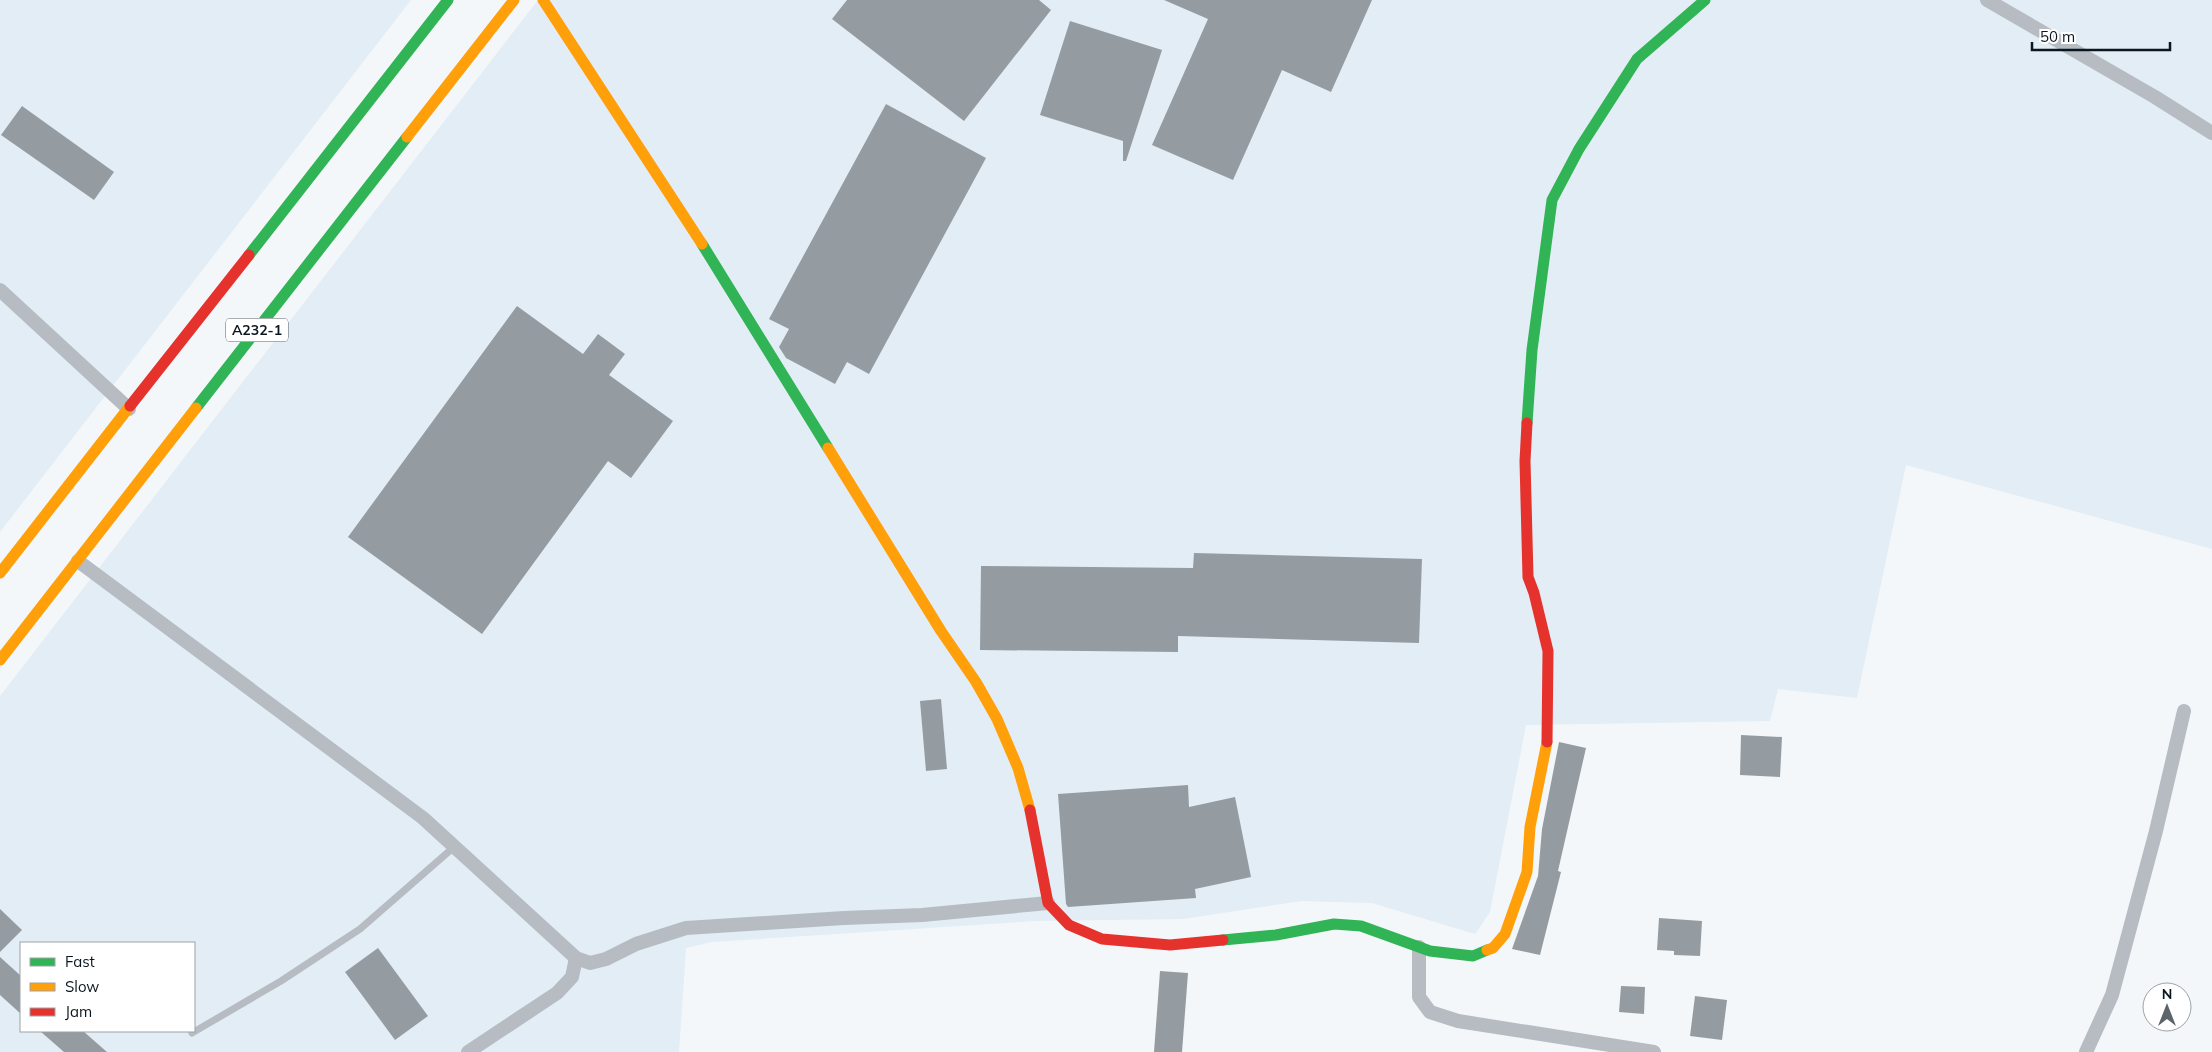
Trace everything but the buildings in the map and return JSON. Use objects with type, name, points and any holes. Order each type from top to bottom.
[{"type":"main road","name":"A232-1","points":[[0,573],[448,0]]},
{"type":"main road","name":"A232-1","points":[[0,660],[514,0]]},
{"type":"main road","points":[[543,0],[704,248],[941,631],[976,682],[998,719],[1018,768],[1029,802],[1038,858],[1048,903],[1069,925],[1102,939],[1170,946],[1276,935],[1334,924],[1362,926],[1430,951],[1473,956],[1493,948],[1505,934],[1527,872],[1530,827],[1547,742],[1548,652],[1534,593],[1528,577],[1525,461],[1532,350],[1552,200],[1579,149],[1637,59],[1705,0]]},
{"type":"street","points":[[1988,0],[2155,97],[2212,133]]},
{"type":"street","points":[[0,290],[129,409]]},
{"type":"street","points":[[78,560],[423,818],[576,958],[590,963],[636,944],[686,928],[922,915],[1048,903]]},
{"type":"street","points":[[2086,1052],[2112,995],[2156,831],[2184,711]]},
{"type":"street","points":[[1418,947],[1419,997],[1430,1012],[1458,1021],[1654,1052]]},
{"type":"street","points":[[468,1052],[557,993],[572,977],[576,958]]},
{"type":"lane","points":[[195,1031],[281,981],[360,929],[454,847]]},
{"type":"shaded area","points":[[0,0],[411,0],[0,532]]},
{"type":"shaded area","points":[[538,0],[2212,0],[2212,549],[1906,465],[1857,698],[1778,689],[1770,721],[1526,725],[1490,912],[1475,934],[1372,903],[1301,901],[1183,919],[1036,921],[712,942],[686,948],[679,1052],[0,1052],[0,696]]},
{"type":"traffic: fast","points":[[249,255],[448,0]]},
{"type":"traffic: fast","points":[[1527,423],[1532,350],[1552,200],[1579,149],[1637,59],[1705,0]]},
{"type":"traffic: fast","points":[[196,408],[407,137]]},
{"type":"traffic: fast","points":[[702,244],[828,448]]},
{"type":"traffic: fast","points":[[1223,940],[1276,935],[1334,924],[1361,926],[1430,951],[1473,956],[1487,950]]},
{"type":"traffic: slow","points":[[407,137],[514,0]]},
{"type":"traffic: slow","points":[[543,0],[702,244]]},
{"type":"traffic: slow","points":[[0,573],[130,406]]},
{"type":"traffic: slow","points":[[0,660],[196,408]]},
{"type":"traffic: slow","points":[[828,448],[941,631],[976,682],[997,719],[1018,768],[1030,810]]},
{"type":"traffic: slow","points":[[1487,950],[1493,948],[1505,934],[1527,872],[1530,827],[1547,742]]},
{"type":"traffic: jam","points":[[130,406],[249,255]]},
{"type":"traffic: jam","points":[[1527,423],[1525,461],[1528,577],[1534,593],[1548,651],[1547,742]]},
{"type":"traffic: jam","points":[[1030,810],[1048,903],[1069,925],[1102,939],[1170,945],[1223,940]]}]
